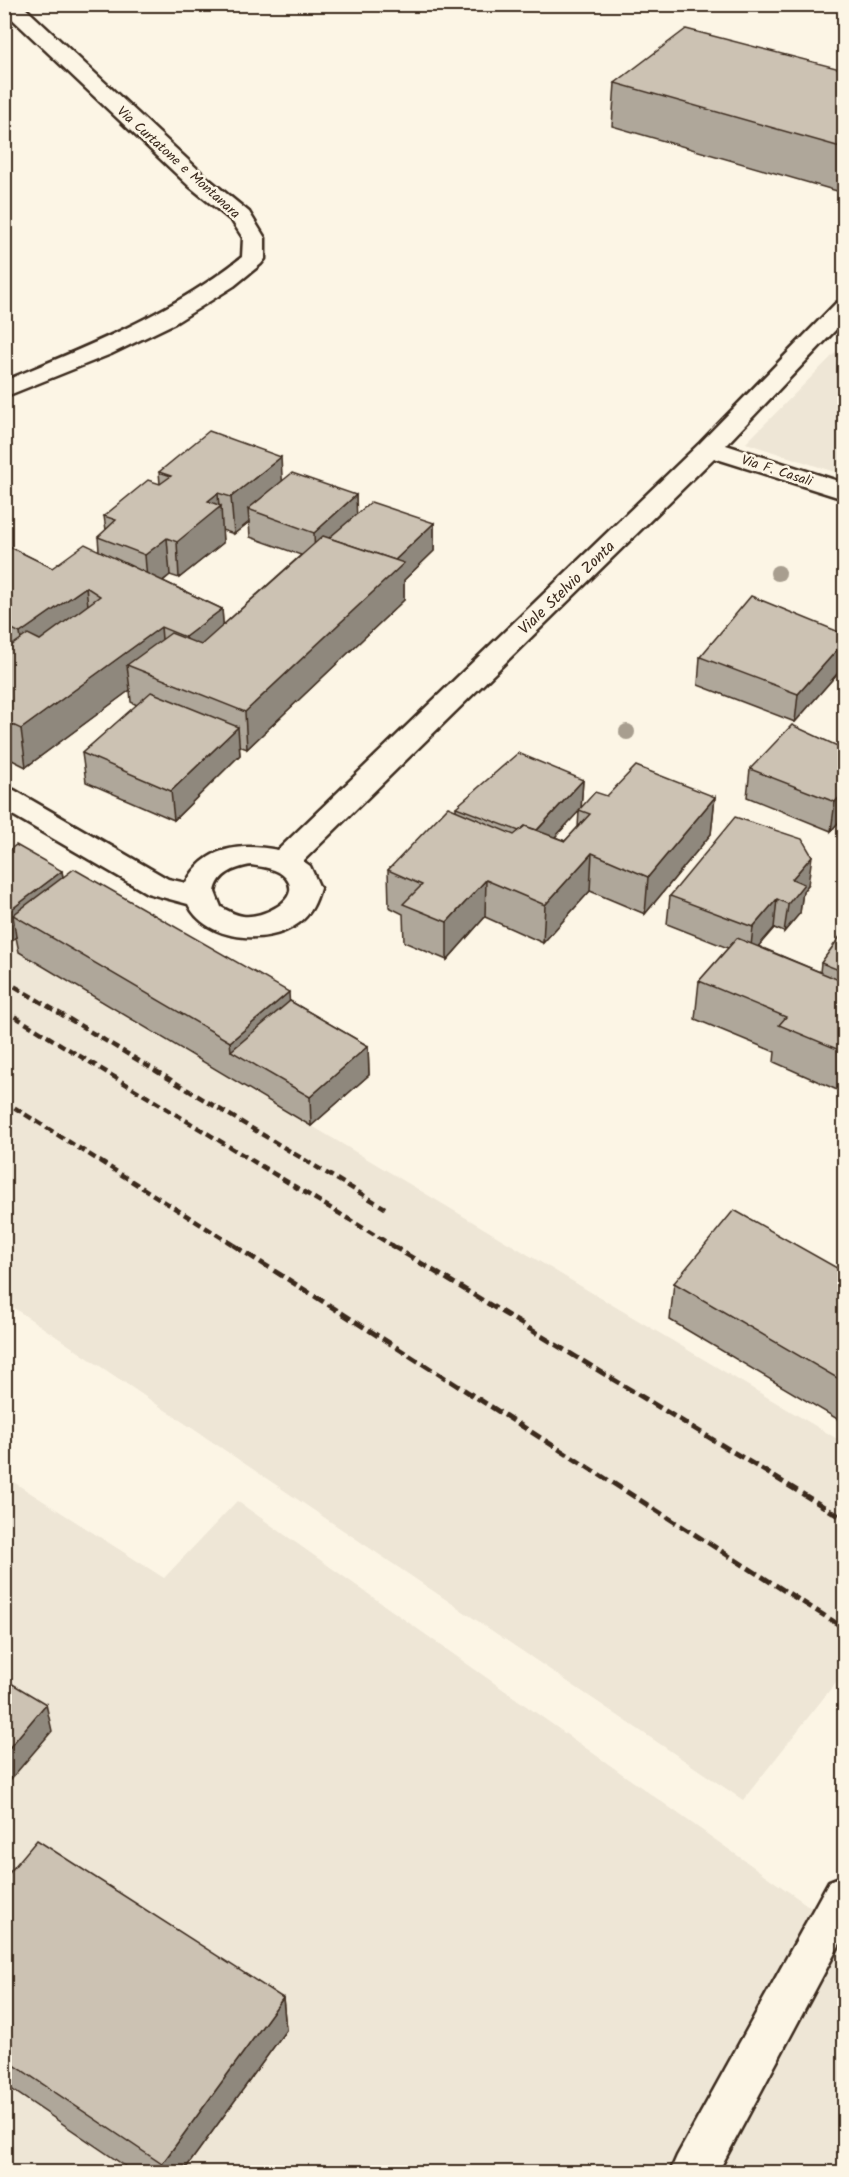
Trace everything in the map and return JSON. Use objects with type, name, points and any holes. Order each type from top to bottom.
[{"type":"street","name":"Via Curtatone e Montanara","points":[[4,390],[113,342],[196,301],[230,279],[253,259],[254,238],[241,217],[197,181],[9,4]]},
{"type":"street","name":"Viale Stelvio Zonta","points":[[284,862],[709,448],[844,308]]},
{"type":"street","name":"Via F. Casali","points":[[709,448],[844,491]]},
{"type":"street","points":[[4,797],[158,886],[199,897]]},
{"type":"street","points":[[251,855],[284,862],[296,870],[303,880],[306,892],[302,903],[292,914],[277,922],[260,926],[227,923],[213,917],[203,907],[199,897],[200,885],[218,864],[251,855]]},
{"type":"street","points":[[693,2172],[844,1895]]},
{"type":"shaded area","points":[[844,344],[844,475],[746,443]]},
{"type":"shaded area","points":[[4,885],[186,969],[369,1075],[312,1126],[844,1443],[844,1672],[743,1800],[5,1302]]},
{"type":"shaded area","points":[[4,1476],[164,1578],[237,1501],[844,1931],[844,2172],[5,2172]]},
{"type":"building","points":[[686,29],[844,70],[844,148],[615,83]]},
{"type":"building","points":[[209,431],[281,457],[231,497],[218,493],[208,501],[221,506],[177,542],[167,538],[145,555],[98,537],[116,520],[104,516],[148,480],[160,484],[171,476],[159,472]]},
{"type":"building","points":[[292,473],[356,495],[314,533],[248,509]]},
{"type":"building","points":[[371,502],[434,523],[395,560],[329,538]]},
{"type":"building","points":[[323,536],[404,563],[245,712],[127,665],[171,633],[201,645]]},
{"type":"building","points":[[4,544],[52,568],[85,544],[222,609],[185,637],[161,627],[21,729],[4,721],[4,651],[28,634],[40,640],[100,596],[86,587],[20,633],[4,625]]},
{"type":"building","points":[[751,596],[844,634],[844,642],[798,694],[700,657]]},
{"type":"building","points":[[151,692],[238,727],[171,791],[82,753]]},
{"type":"building","points":[[792,725],[844,749],[844,792],[835,802],[750,769]]},
{"type":"building","points":[[518,753],[583,780],[537,830],[525,826],[519,831],[456,807]]},
{"type":"building","points":[[636,766],[715,797],[648,877],[592,853],[545,905],[486,880],[447,922],[403,904],[422,885],[388,870],[448,807],[514,835],[525,826],[565,841],[590,814],[579,810],[595,792],[607,796]]},
{"type":"building","points":[[735,817],[802,839],[812,856],[792,879],[804,884],[788,904],[777,899],[753,927],[670,896]]},
{"type":"building","points":[[16,845],[62,871],[4,915],[4,854]]},
{"type":"building","points":[[74,869],[289,992],[230,1042],[13,915]]},
{"type":"building","points":[[844,931],[844,972],[821,963]]},
{"type":"building","points":[[737,938],[844,982],[844,1052],[779,1025],[786,1017],[699,981]]},
{"type":"building","points":[[290,1001],[368,1046],[310,1097],[231,1051]]},
{"type":"building","points":[[734,1210],[844,1272],[844,1382],[674,1283]]},
{"type":"building","points":[[4,1679],[46,1704],[4,1754]]},
{"type":"building","points":[[37,1840],[283,1998],[162,2164],[4,2058],[4,1879]]},
{"type":"railway","points":[[4,980],[385,1208]]},
{"type":"railway","points":[[4,1010],[393,1246]]},
{"type":"railway","points":[[4,1101],[235,1246]]},
{"type":"railway","points":[[233,1245],[844,1628]]},
{"type":"railway","points":[[391,1245],[844,1519]]}]
